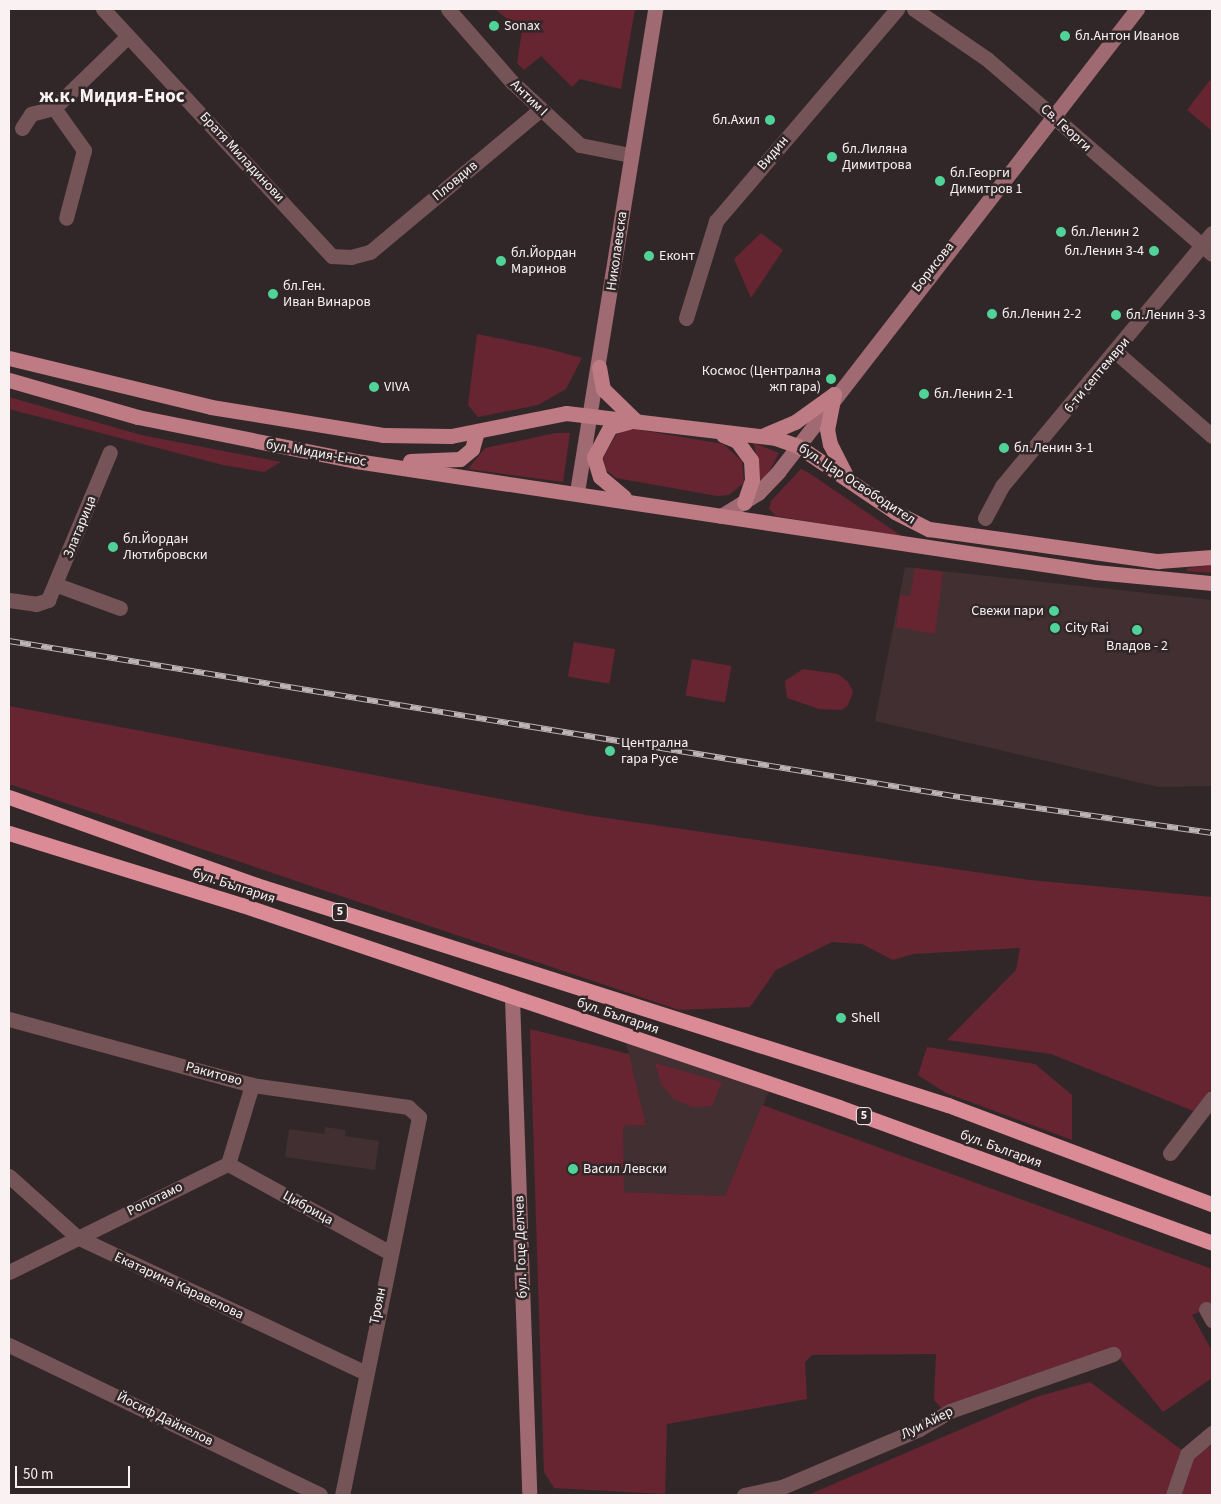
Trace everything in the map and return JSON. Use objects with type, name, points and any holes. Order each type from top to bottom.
[{"type":"highway","name":"бул. България","points":[[9,797],[256,885],[948,1105],[1212,1204]]},
{"type":"highway","name":"бул. България","points":[[9,833],[242,904],[512,998],[839,1107],[1212,1243]]},
{"type":"main road","name":"Николаевска","points":[[577,492],[599,367],[630,155],[655,9]]},
{"type":"main road","name":"Борисова","points":[[721,516],[744,503],[767,484],[798,446],[834,394],[1052,114],[1137,9]]},
{"type":"main road","name":"бул. Мидия-Енос","points":[[9,358],[168,398],[353,431],[426,438],[477,432],[559,414],[590,415]]},
{"type":"main road","points":[[599,367],[607,395],[636,421]]},
{"type":"main road","name":"бул. Мидия-Енос","points":[[9,380],[138,417],[356,461],[629,500]]},
{"type":"main road","points":[[761,436],[794,422],[834,394]]},
{"type":"main road","points":[[834,394],[828,412],[830,444],[850,479]]},
{"type":"main road","name":"бул. Цар Освободител","points":[[590,415],[716,432],[761,436],[798,446],[911,521],[947,533],[1158,561],[1212,557]]},
{"type":"main road","points":[[629,500],[608,488],[594,456],[610,427],[636,421]]},
{"type":"main road","points":[[356,461],[460,459],[472,449],[477,432]]},
{"type":"main road","points":[[716,432],[737,440],[751,460],[752,480],[744,503]]},
{"type":"main road","name":"бул. Цар Освободител","points":[[629,500],[721,516],[1096,572],[1212,583]]},
{"type":"main road","name":"бул. Гоце Делчев","points":[[512,998],[529,1495]]},
{"type":"street","name":"Братя Миладинови","points":[[103,9],[332,256],[351,257],[370,252]]},
{"type":"street","name":"Антим I","points":[[448,9],[540,110],[580,145],[630,155]]},
{"type":"street","name":"Видин","points":[[686,318],[716,221],[897,9]]},
{"type":"street","name":"Св. Георги","points":[[914,9],[987,59],[1207,250]]},
{"type":"street","points":[[22,128],[31,114],[54,108],[128,36]]},
{"type":"street","points":[[54,108],[84,150],[66,218]]},
{"type":"street","name":"Пловдив","points":[[370,252],[540,110]]},
{"type":"street","name":"6-ти септември","points":[[985,518],[1002,486],[1207,250],[1212,234]]},
{"type":"street","points":[[1117,353],[1212,436]]},
{"type":"street","name":"Златарица","points":[[9,600],[36,604],[48,600],[57,585],[110,452]]},
{"type":"street","points":[[57,585],[120,608]]},
{"type":"street","name":"Ракитово","points":[[9,1019],[252,1085],[408,1107],[419,1117]]},
{"type":"street","points":[[228,1164],[252,1085]]},
{"type":"street","points":[[1170,1153],[1212,1098]]},
{"type":"street","name":"Троян","points":[[342,1495],[388,1252],[419,1117]]},
{"type":"street","name":"Ропотамо","points":[[9,1272],[228,1164]]},
{"type":"street","name":"Цибрица","points":[[228,1164],[388,1252]]},
{"type":"street","name":"Екатарина Каравелова","points":[[9,1176],[77,1237],[364,1372]]},
{"type":"street","name":"Йосиф Дайнелов","points":[[9,1345],[320,1495]]},
{"type":"street","name":"Луи Айер","points":[[744,1495],[782,1487],[919,1429],[950,1411],[1113,1354]]},
{"type":"street","points":[[1173,1495],[1187,1454],[1212,1433]]},
{"type":"shaded area","points":[[495,9],[635,9],[621,89],[580,79],[572,87],[541,56],[524,70],[517,63],[522,31]]},
{"type":"shaded area","points":[[1210,80],[1212,82],[1212,131],[1187,110]]},
{"type":"shaded area","points":[[761,233],[783,250],[751,298],[734,259]]},
{"type":"shaded area","points":[[477,334],[545,348],[582,358],[566,389],[538,405],[478,417],[468,405]]},
{"type":"shaded area","points":[[9,397],[141,435],[281,462],[264,472],[223,465],[9,409]]},
{"type":"shaded area","points":[[629,428],[723,444],[742,461],[744,483],[729,495],[717,496],[616,478],[606,470],[603,458],[616,435]]},
{"type":"shaded area","points":[[556,433],[570,433],[563,482],[468,469],[485,448]]},
{"type":"shaded area","points":[[754,443],[779,453],[764,482],[760,482]]},
{"type":"shaded area","points":[[801,469],[903,537],[776,516],[769,509],[771,501]]},
{"type":"shaded area","points":[[1212,565],[1212,573],[1186,571],[1188,568]]},
{"type":"shaded area","points":[[905,567],[1212,600],[1212,786],[1158,787],[875,721]]},
{"type":"shaded area","points":[[915,568],[943,572],[935,634],[896,627],[900,595],[910,596]]},
{"type":"shaded area","points":[[574,642],[615,649],[609,684],[568,676]]},
{"type":"shaded area","points":[[692,659],[731,666],[725,702],[686,695]]},
{"type":"shaded area","points":[[803,669],[838,674],[848,682],[853,692],[848,705],[842,710],[819,709],[787,698],[785,681]]},
{"type":"shaded area","points":[[9,706],[586,815],[1030,880],[1212,897],[1212,1088],[1196,1112],[1051,1054],[947,1040],[1016,970],[1020,948],[913,954],[893,960],[862,944],[832,942],[776,970],[750,1007],[679,1010],[9,784]]},
{"type":"shaded area","points":[[530,1029],[629,1054],[646,1125],[623,1126],[624,1192],[725,1196],[762,1105],[1212,1269],[1212,1320],[1206,1309],[1192,1315],[1212,1351],[1212,1378],[1163,1412],[1114,1351],[943,1410],[934,1400],[936,1354],[812,1355],[805,1362],[807,1399],[667,1424],[665,1494],[554,1488],[544,1472]]},
{"type":"shaded area","points":[[624,1035],[772,1084],[725,1196],[623,1192],[623,1126],[646,1125]]},
{"type":"shaded area","points":[[927,1047],[1035,1064],[1072,1095],[1072,1140],[946,1093],[918,1075]]},
{"type":"shaded area","points":[[655,1063],[722,1082],[712,1106],[692,1107],[674,1099],[661,1084]]},
{"type":"shaded area","points":[[325,1127],[346,1130],[345,1136],[379,1141],[375,1170],[285,1157],[289,1129],[324,1134]]},
{"type":"shaded area","points":[[1090,1382],[1187,1454],[1212,1446],[1212,1495],[808,1495],[1036,1397]]},
{"type":"railway","points":[[9,641],[960,797],[1212,833]]},
{"type":"place","name":"Sonax","points":[[494,26]]},
{"type":"place","name":"бл.Антон Иванов","points":[[1065,36]]},
{"type":"place","name":"бл.Ахил","points":[[770,120]]},
{"type":"place","name":"бл.Лиляна Димитрова","points":[[832,157]]},
{"type":"place","name":"бл.Георги Димитров 1","points":[[940,181]]},
{"type":"place","name":"бл.Ленин 2","points":[[1061,232]]},
{"type":"place","name":"бл.Ленин 3-4","points":[[1154,251]]},
{"type":"place","name":"Еконт","points":[[649,256]]},
{"type":"place","name":"бл.Йордан Маринов","points":[[501,261]]},
{"type":"place","name":"бл.Ген. Иван Винаров","points":[[273,294]]},
{"type":"place","name":"бл.Ленин 2-2","points":[[992,314]]},
{"type":"place","name":"бл.Ленин 3-3","points":[[1116,315]]},
{"type":"place","name":"Космос (Централна жп гара)","points":[[831,379]]},
{"type":"place","name":"VIVA","points":[[374,387]]},
{"type":"place","name":"бл.Ленин 2-1","points":[[924,394]]},
{"type":"place","name":"бл.Ленин 3-1","points":[[1004,448]]},
{"type":"place","name":"бл.Йордан Лютибровски","points":[[113,547]]},
{"type":"place","name":"Свежи пари","points":[[1054,611]]},
{"type":"place","name":"City Rai","points":[[1055,628]]},
{"type":"place","name":"Владов - 2","points":[[1137,630]]},
{"type":"place","name":"Централна гара Русе","points":[[610,751]]},
{"type":"place","name":"Shell","points":[[841,1018]]},
{"type":"place","name":"Васил Левски","points":[[573,1169]]},
{"type":"district","name":"ж.к. Мидия-Енос","points":[[112,97]]}]
